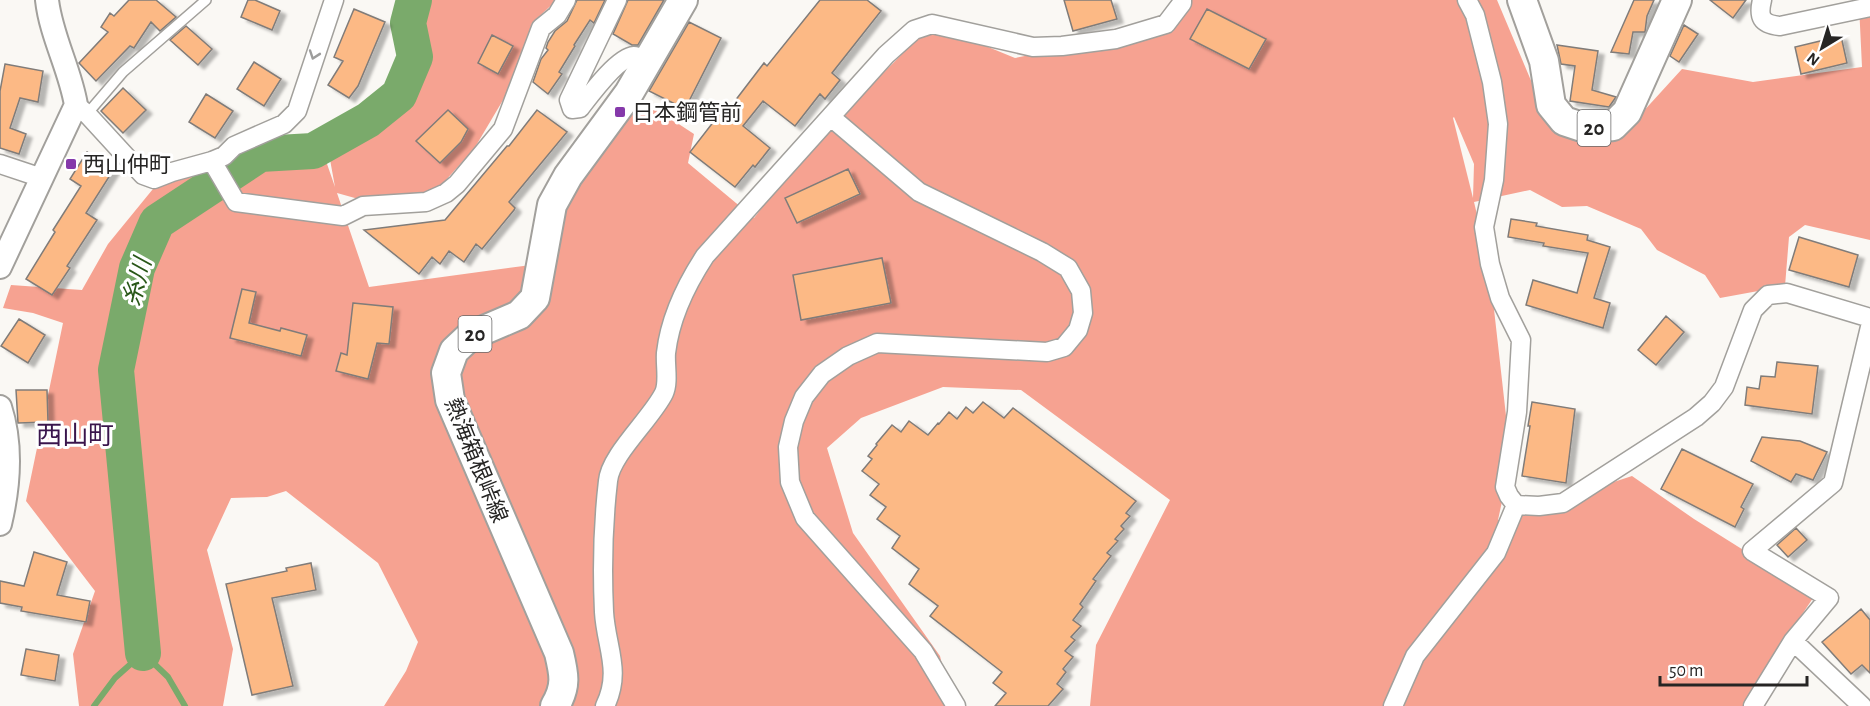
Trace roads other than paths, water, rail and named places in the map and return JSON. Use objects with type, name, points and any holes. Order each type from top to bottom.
[{"type":"main road","name":"熱海箱根峠線","points":[[555,706],[560,698],[565,677],[559,653],[450,400],[446,373],[454,351],[470,336],[519,315],[535,298],[552,205],[568,176],[629,93],[683,0]]},
{"type":"main road","name":"20","points":[[1522,0],[1544,61],[1551,105],[1564,121],[1588,129],[1613,126],[1627,112],[1677,0]]},
{"type":"street","points":[[47,0],[49,13],[81,110],[143,175],[154,179],[224,156],[234,146],[284,124],[297,111],[334,0]]},
{"type":"street","points":[[212,161],[237,202],[343,216],[363,206],[426,202],[446,193],[457,184],[503,129],[541,28],[557,15],[566,0]]},
{"type":"street","points":[[617,0],[569,100],[572,109],[580,108],[603,80],[625,59],[636,56],[648,61]]},
{"type":"street","points":[[605,706],[610,697],[614,667],[604,616],[603,560],[608,477],[623,449],[665,391],[666,352],[670,332],[687,283],[705,256],[832,118],[886,55],[914,30],[932,24],[1033,47],[1062,46],[1116,39],[1166,24],[1182,0]]},
{"type":"street","points":[[1467,0],[1475,15],[1492,82],[1498,124],[1494,180],[1484,227],[1490,264],[1500,298],[1521,340],[1517,412],[1505,487],[1516,505],[1539,506],[1563,503],[1696,417],[1712,403],[1724,387],[1753,310],[1768,295],[1787,293],[1870,318]]},
{"type":"street","points":[[1762,0],[1759,12],[1762,20],[1770,25],[1780,26],[1870,7]]},
{"type":"street","points":[[0,267],[42,178],[81,110]]},
{"type":"street","points":[[832,118],[920,192],[1042,252],[1068,268],[1081,291],[1083,313],[1078,330],[1064,347],[1047,352],[878,343],[849,356],[822,374],[804,397],[794,421],[788,447],[790,482],[805,518],[923,651],[956,706]]},
{"type":"street","points":[[0,164],[42,178]]},
{"type":"street","points":[[1753,706],[1792,641],[1829,598],[1752,551],[1833,483],[1870,327]]},
{"type":"street","points":[[0,407],[6,424],[8,474],[2,498],[0,524]]},
{"type":"street","points":[[1393,706],[1415,656],[1496,553],[1516,505]]},
{"type":"street","points":[[1792,641],[1862,706]]},
{"type":"lane","points":[[81,110],[206,0]]},
{"type":"waterway","name":"糸川","points":[[143,653],[116,370],[137,268],[157,222],[260,154],[313,151],[368,120],[399,95],[415,57],[408,23],[414,0]]},
{"type":"waterway","name":"糸川","points":[[94,706],[115,678],[143,653],[168,677],[185,706]]},
{"type":"place","name":"日本鋼管前","points":[[620,112]]},
{"type":"place","name":"西山仲町","points":[[71,164]]},
{"type":"district","name":"西山町","points":[[75,435]]}]
